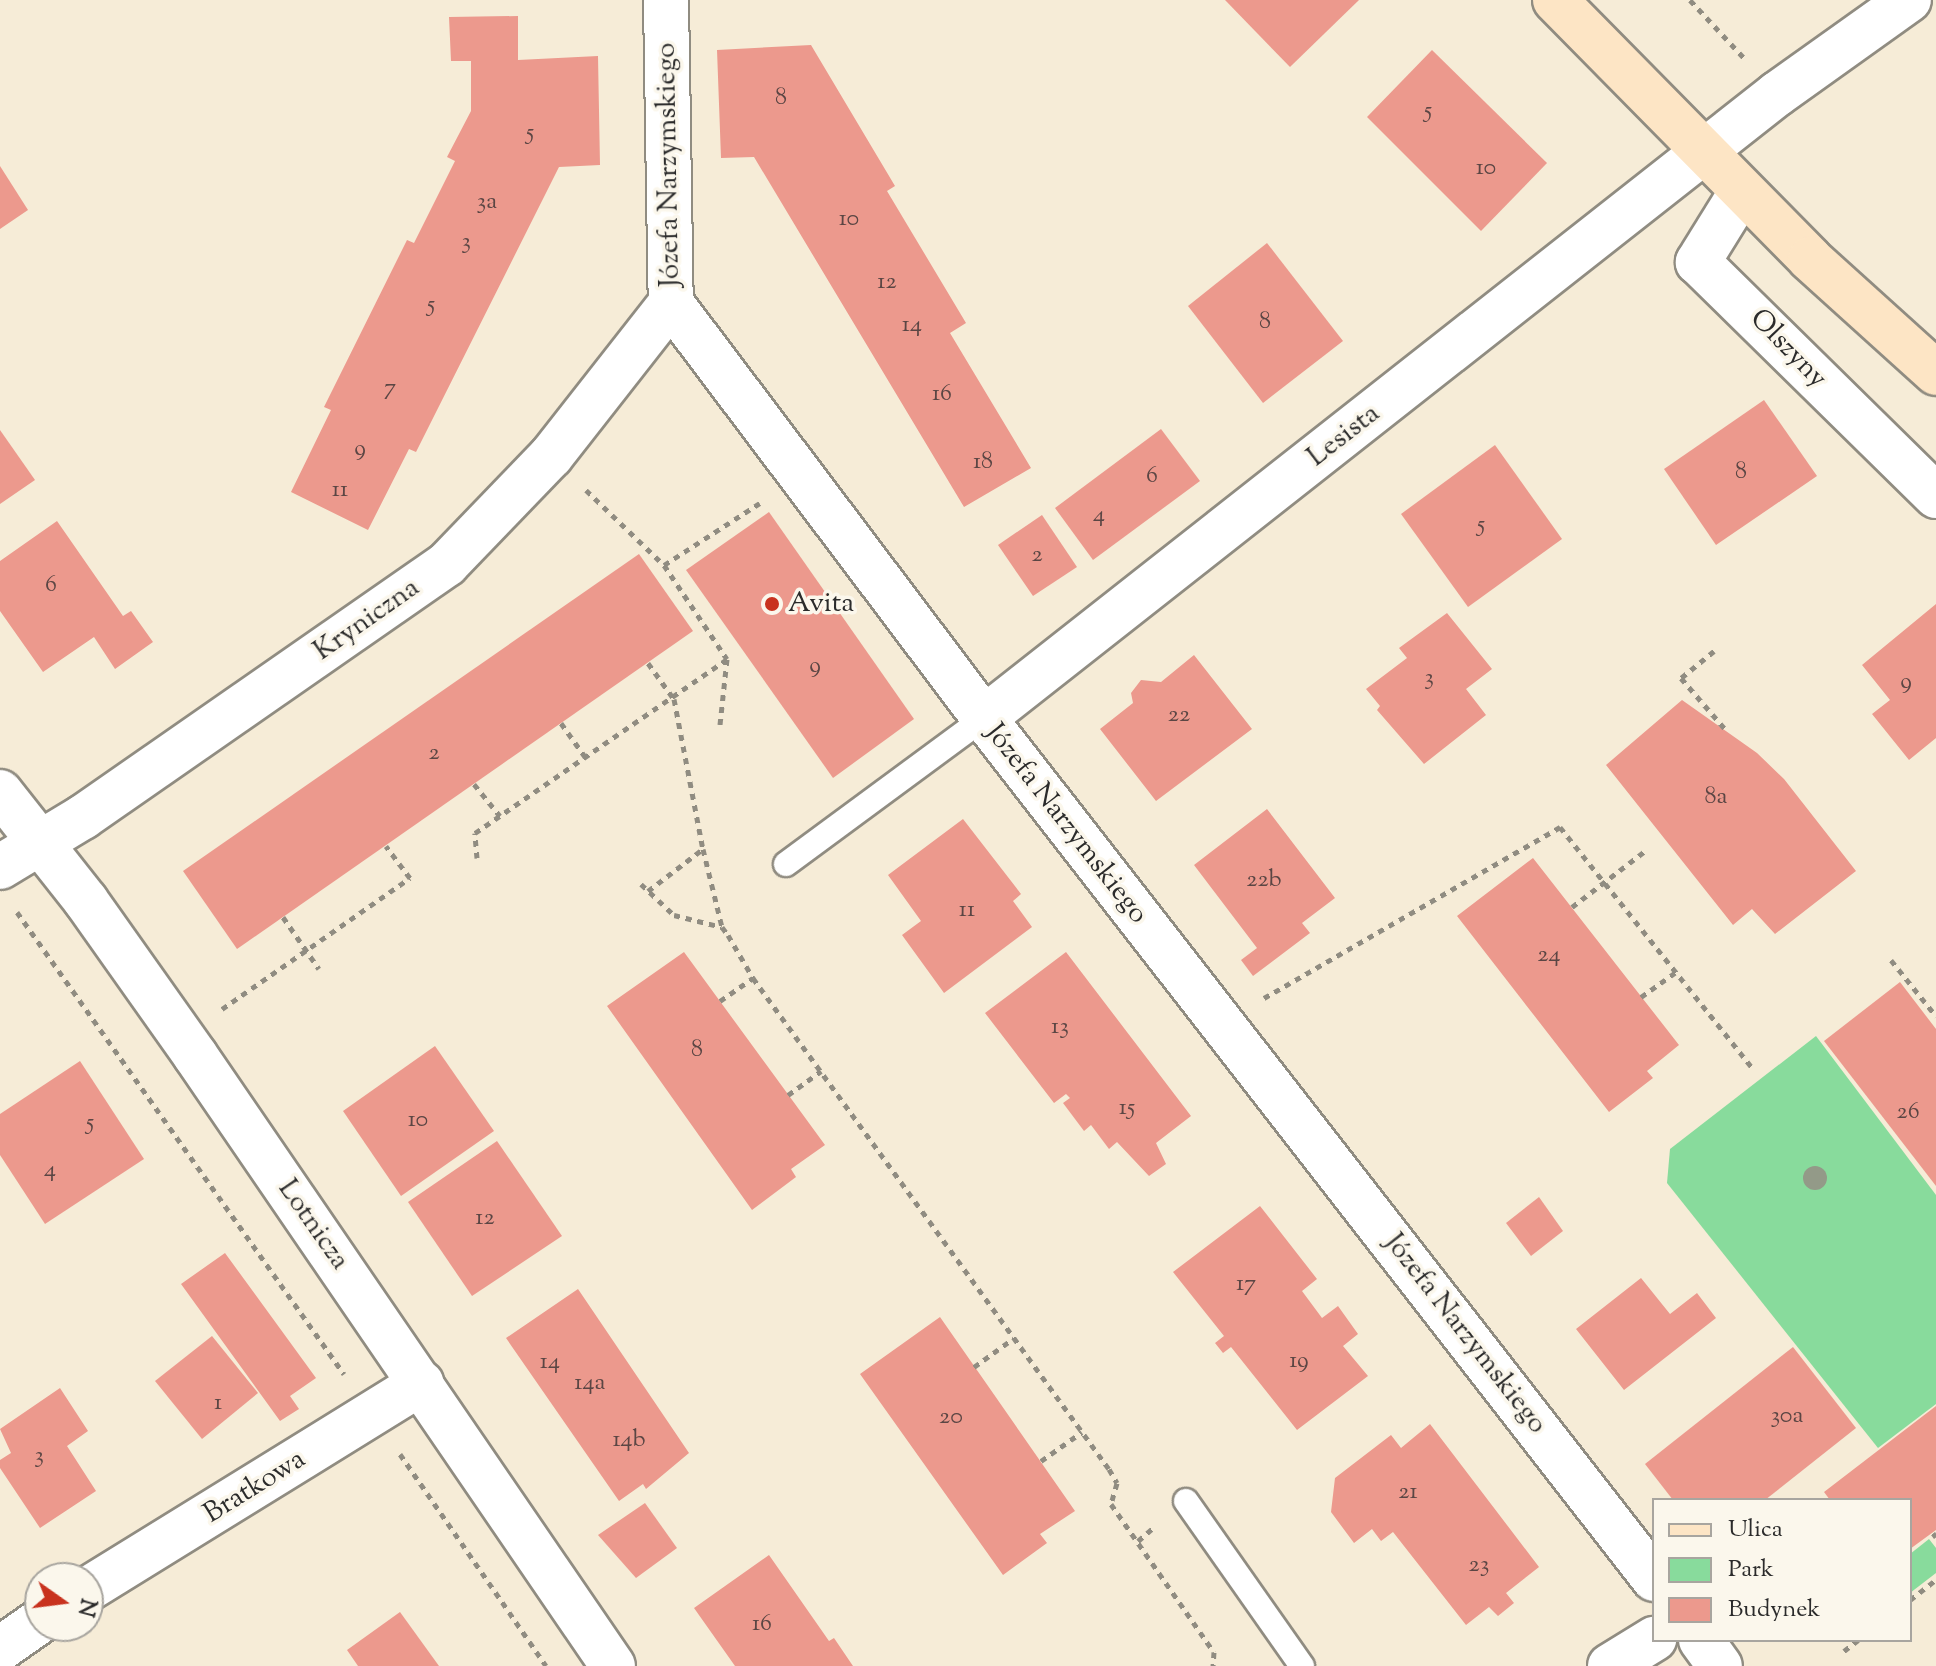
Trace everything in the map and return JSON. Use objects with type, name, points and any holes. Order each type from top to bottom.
[{"type":"street","name":"Józefa Narzymskiego","points":[[666,0],[671,303],[984,718],[1652,1576]]},
{"type":"street","points":[[1555,0],[1742,191],[1936,373]]},
{"type":"street","name":"Lesista","points":[[984,718],[1703,152],[1909,0]]},
{"type":"street","name":"Olszyny","points":[[1742,191],[1698,262],[1936,496]]},
{"type":"street","name":"Kryniczna","points":[[4,883],[39,843],[447,564],[551,456],[671,303]]},
{"type":"street","name":"Lotnicza","points":[[0,792],[114,940],[422,1383],[613,1666]]},
{"type":"street","name":"Bratkowa","points":[[104,1579],[422,1383]]},
{"type":"street","points":[[0,1649],[24,1632]]},
{"type":"street","points":[[1610,1666],[1652,1640]]},
{"type":"lane","points":[[786,864],[984,718]]},
{"type":"lane","points":[[1186,1501],[1302,1666]]},
{"type":"path","points":[[1690,0],[1745,59]]},
{"type":"path","points":[[664,565],[727,659],[720,725]]},
{"type":"path","points":[[1714,651],[1681,678],[1725,729]]},
{"type":"path","points":[[477,858],[475,833],[674,699],[727,659]]},
{"type":"path","points":[[648,663],[674,699],[703,849],[722,927],[753,978],[1117,1483],[1111,1504],[1214,1652],[1213,1666]]},
{"type":"path","points":[[561,723],[586,759]]},
{"type":"path","points":[[474,784],[500,816]]},
{"type":"path","points":[[1251,1005],[1560,827],[1753,1069]]},
{"type":"path","points":[[215,1014],[410,878],[386,846]]},
{"type":"path","points":[[648,891],[703,849]]},
{"type":"path","points":[[1572,907],[1645,851]]},
{"type":"path","points":[[4,883],[546,1666]]},
{"type":"path","points":[[641,884],[674,915],[722,927]]},
{"type":"path","points":[[283,917],[319,969]]},
{"type":"path","points":[[1891,960],[1936,1016]]},
{"type":"path","points":[[1641,997],[1676,972]]},
{"type":"path","points":[[720,1001],[753,978]]},
{"type":"path","points":[[788,1095],[821,1071]]},
{"type":"path","points":[[974,1367],[1014,1338]]},
{"type":"path","points":[[1041,1461],[1082,1432]]},
{"type":"path","points":[[1912,1598],[1936,1580]]},
{"type":"path","points":[[1844,1651],[1855,1642]]},
{"type":"green space","points":[[1816,1036],[1936,1195],[1936,1404],[1878,1448],[1667,1183],[1670,1149]]},
{"type":"green space","points":[[1929,1539],[1936,1548],[1936,1573],[1912,1591],[1912,1552]]},
{"type":"building","points":[[1225,0],[1359,0],[1290,67]]},
{"type":"building","points":[[518,16],[518,60],[598,56],[600,165],[559,167],[416,452],[409,449],[368,530],[291,492],[331,410],[324,407],[407,240],[414,243],[455,161],[447,157],[471,111],[471,61],[451,61],[449,17]]},
{"type":"building","points":[[811,45],[895,186],[887,191],[966,323],[950,333],[1031,468],[964,507],[754,157],[721,158],[717,50]]},
{"type":"building","points":[[1432,50],[1547,163],[1481,231],[1367,117]]},
{"type":"building","points":[[0,166],[28,210],[0,229]]},
{"type":"building","points":[[1267,243],[1343,341],[1263,403],[1188,306]]},
{"type":"building","points":[[1764,400],[1817,476],[1716,545],[1664,469]]},
{"type":"building","points":[[1161,429],[1200,481],[1093,560],[1055,508]]},
{"type":"building","points":[[0,430],[35,480],[0,504]]},
{"type":"building","points":[[1495,445],[1562,539],[1468,607],[1401,514]]},
{"type":"building","points":[[769,512],[914,719],[833,778],[686,570]]},
{"type":"building","points":[[1042,515],[1077,567],[1033,596],[998,545]]},
{"type":"building","points":[[57,521],[123,616],[131,611],[153,642],[115,669],[94,637],[43,672],[0,611],[0,561]]},
{"type":"building","points":[[639,554],[693,631],[237,949],[183,871]]},
{"type":"building","points":[[1936,604],[1936,738],[1909,760],[1872,714],[1890,700],[1862,665]]},
{"type":"building","points":[[1447,613],[1492,669],[1466,689],[1486,715],[1424,764],[1377,710],[1380,706],[1366,689],[1407,658],[1399,648]]},
{"type":"building","points":[[1194,655],[1252,729],[1156,801],[1100,729],[1133,703],[1131,693],[1141,680],[1161,682]]},
{"type":"building","points":[[1682,700],[1757,753],[1784,779],[1856,871],[1775,934],[1752,909],[1733,925],[1606,765]]},
{"type":"building","points":[[1267,809],[1335,898],[1302,923],[1310,933],[1253,976],[1241,960],[1257,948],[1194,865]]},
{"type":"building","points":[[963,819],[1021,894],[1013,901],[1032,927],[944,993],[902,935],[921,921],[888,875]]},
{"type":"building","points":[[1533,858],[1679,1045],[1647,1071],[1653,1078],[1609,1112],[1457,916]]},
{"type":"building","points":[[684,952],[825,1145],[791,1169],[796,1177],[752,1210],[607,1006]]},
{"type":"building","points":[[1066,952],[1191,1116],[1156,1143],[1166,1164],[1149,1176],[1117,1142],[1109,1149],[1091,1125],[1084,1131],[1063,1103],[1070,1098],[1066,1094],[1054,1103],[985,1013]]},
{"type":"building","points":[[1900,982],[1936,1029],[1936,1186],[1824,1041]]},
{"type":"building","points":[[435,1046],[494,1131],[401,1196],[343,1111]]},
{"type":"building","points":[[80,1061],[144,1159],[45,1224],[0,1155],[0,1114]]},
{"type":"building","points":[[497,1141],[562,1236],[472,1296],[408,1202]]},
{"type":"building","points":[[1539,1197],[1563,1231],[1531,1256],[1506,1223]]},
{"type":"building","points":[[1260,1206],[1317,1279],[1302,1291],[1322,1318],[1338,1306],[1358,1334],[1343,1346],[1368,1376],[1297,1430],[1231,1347],[1223,1353],[1215,1343],[1224,1336],[1173,1272]]},
{"type":"building","points":[[225,1253],[316,1378],[290,1396],[299,1409],[280,1421],[181,1284]]},
{"type":"building","points":[[1641,1278],[1670,1314],[1697,1293],[1716,1318],[1624,1390],[1576,1329]]},
{"type":"building","points":[[578,1289],[689,1453],[646,1489],[643,1484],[619,1501],[506,1338]]},
{"type":"building","points":[[940,1317],[1075,1511],[1040,1534],[1047,1543],[1003,1575],[860,1374]]},
{"type":"building","points":[[212,1336],[258,1393],[202,1439],[155,1381]]},
{"type":"building","points":[[1793,1347],[1856,1428],[1768,1498],[1671,1498],[1645,1464]]},
{"type":"building","points":[[60,1388],[88,1431],[67,1446],[96,1491],[40,1528],[0,1468],[0,1460],[11,1453],[0,1429]]},
{"type":"building","points":[[1936,1406],[1936,1530],[1912,1548],[1912,1498],[1828,1498],[1824,1492]]},
{"type":"building","points":[[1430,1424],[1539,1567],[1506,1593],[1514,1603],[1498,1616],[1489,1607],[1466,1625],[1393,1532],[1381,1541],[1372,1529],[1354,1543],[1331,1512],[1335,1478],[1391,1435],[1401,1448]]},
{"type":"building","points":[[645,1503],[677,1548],[636,1578],[598,1535]]},
{"type":"building","points":[[769,1555],[829,1641],[834,1638],[853,1666],[735,1666],[694,1608]]},
{"type":"building","points":[[400,1612],[439,1666],[358,1666],[347,1650]]},
{"type":"place","name":"Avita","points":[[772,604]]}]
